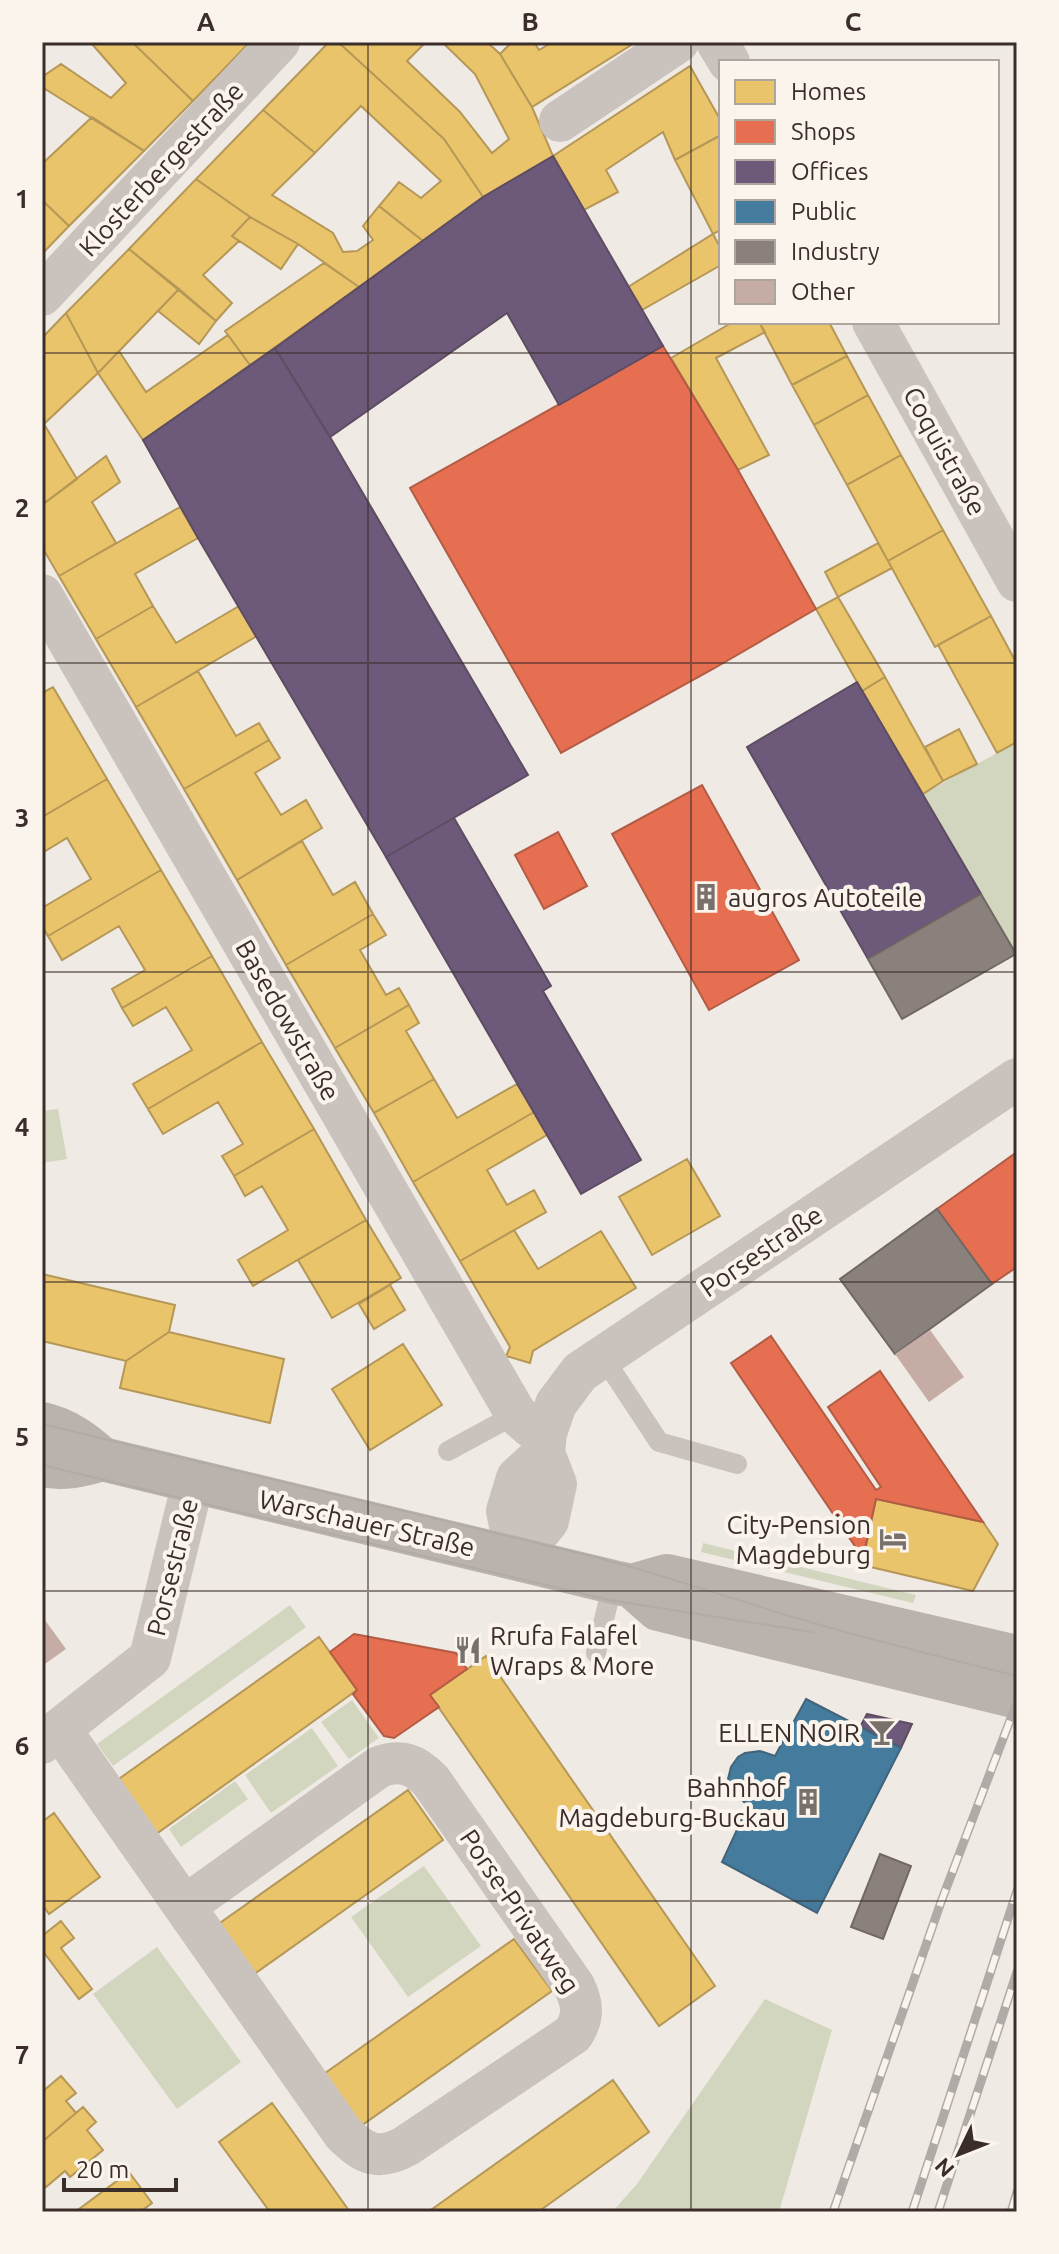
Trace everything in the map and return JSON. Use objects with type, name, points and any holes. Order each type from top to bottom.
[{"type":"main road","name":"Warschauer Straße","points":[[42,1424],[61,1429],[83,1441],[102,1459]]},
{"type":"main road","name":"Warschauer Straße","points":[[42,1465],[53,1468],[102,1459],[622,1584],[658,1609],[1017,1697]]},
{"type":"main road","name":"Warschauer Straße","points":[[622,1584],[667,1576],[1017,1657]]},
{"type":"street","name":"Klosterbergestraße","points":[[42,295],[279,42]]},
{"type":"street","points":[[560,121],[678,42]]},
{"type":"street","points":[[717,42],[728,60]]},
{"type":"street","name":"Coquistraße","points":[[874,324],[1017,581]]},
{"type":"street","name":"Basedowstraße","points":[[42,595],[535,1433]]},
{"type":"street","name":"Porsestraße","points":[[517,1559],[507,1511],[517,1478],[535,1433],[580,1372],[1017,1079]]},
{"type":"street","name":"Porsestraße","points":[[51,1736],[150,1658],[193,1482]]},
{"type":"street","name":"Porse-Privatweg","points":[[51,1736],[185,1906],[343,2133],[356,2146],[372,2154],[390,2155],[573,2034],[579,2025],[582,2012],[574,1986],[431,1781],[420,1770],[407,1764],[393,1762],[379,1767],[185,1906]]},
{"type":"lane","points":[[603,1357],[659,1442],[737,1464]]},
{"type":"lane","points":[[448,1451],[535,1433]]},
{"type":"lane","points":[[596,1653],[622,1584]]},
{"type":"green space","points":[[1017,742],[1017,956],[923,794]]},
{"type":"green space","points":[[58,1109],[67,1159],[42,1163],[42,1111]]},
{"type":"green space","points":[[703,1543],[916,1595],[913,1603],[701,1552]]},
{"type":"green space","points":[[290,1605],[306,1627],[113,1766],[97,1744]]},
{"type":"green space","points":[[352,1700],[379,1738],[349,1759],[321,1722]]},
{"type":"green space","points":[[312,1728],[338,1766],[271,1813],[245,1775]]},
{"type":"green space","points":[[235,1781],[248,1799],[181,1847],[169,1829]]},
{"type":"green space","points":[[424,1866],[481,1946],[408,1997],[351,1917]]},
{"type":"green space","points":[[157,1947],[241,2062],[177,2109],[93,1994]]},
{"type":"green space","points":[[765,1999],[832,2030],[779,2212],[612,2212],[637,2184]]},
{"type":"building: Homes","points":[[132,42],[193,101],[144,151],[42,87],[42,77],[61,64],[111,98],[126,83],[92,44]]},
{"type":"building: Homes","points":[[132,42],[250,42],[193,101]]},
{"type":"building: Homes","points":[[329,42],[338,42],[444,139],[483,197],[423,241],[379,206],[399,182],[421,198],[441,181],[361,106],[315,153],[263,110]]},
{"type":"building: Homes","points":[[338,42],[426,42],[407,61],[460,112],[492,153],[509,139],[475,74],[442,42],[487,42],[500,54],[532,107],[553,156],[483,197],[444,139]]},
{"type":"building: Homes","points":[[512,42],[534,42],[539,50],[553,42],[636,42],[532,107],[500,54]]},
{"type":"building: Homes","points":[[690,66],[719,117],[719,136],[675,160],[663,132],[606,170],[618,192],[584,210],[553,156]]},
{"type":"building: Homes","points":[[263,110],[315,153],[272,195],[333,233],[343,252],[357,251],[373,240],[363,226],[379,206],[423,241],[359,287],[196,179]]},
{"type":"building: Homes","points":[[92,117],[144,151],[69,226],[42,200],[42,164]]},
{"type":"building: Homes","points":[[719,136],[719,231],[713,234],[675,160]]},
{"type":"building: Homes","points":[[196,179],[250,217],[232,236],[239,241],[203,275],[232,303],[216,321],[129,249]]},
{"type":"building: Homes","points":[[42,200],[69,226],[42,254]]},
{"type":"building: Homes","points":[[250,217],[298,244],[281,269],[232,236]]},
{"type":"building: Homes","points":[[713,234],[719,245],[719,266],[642,310],[628,287]]},
{"type":"building: Homes","points":[[129,249],[179,289],[98,373],[66,313]]},
{"type":"building: Homes","points":[[324,263],[359,287],[250,365],[225,331]]},
{"type":"building: Homes","points":[[179,289],[216,321],[199,344],[158,311]]},
{"type":"building: Homes","points":[[66,313],[98,373],[44,424],[77,479],[42,505],[42,338]]},
{"type":"building: Homes","points":[[730,324],[760,324],[765,332],[716,358],[769,455],[738,470],[671,358]]},
{"type":"building: Homes","points":[[760,324],[830,324],[847,356],[792,385]]},
{"type":"building: Homes","points":[[228,335],[250,365],[143,440],[98,373],[119,351],[146,392]]},
{"type":"building: Homes","points":[[847,356],[868,395],[814,425],[792,385]]},
{"type":"building: Homes","points":[[868,395],[901,455],[847,485],[814,425]]},
{"type":"building: Homes","points":[[901,455],[943,530],[888,561],[847,485]]},
{"type":"building: Homes","points":[[106,456],[120,482],[92,502],[116,543],[59,576],[42,547],[42,505]]},
{"type":"building: Homes","points":[[180,507],[198,538],[135,574],[153,606],[96,639],[59,576]]},
{"type":"building: Homes","points":[[943,530],[991,616],[935,647],[888,561]]},
{"type":"building: Homes","points":[[878,543],[892,568],[838,597],[825,572]]},
{"type":"building: Homes","points":[[838,597],[885,677],[862,691],[816,609]]},
{"type":"building: Homes","points":[[153,606],[176,643],[239,606],[257,636],[136,707],[96,639]]},
{"type":"building: Homes","points":[[991,616],[1017,664],[1017,742],[997,753],[938,645]]},
{"type":"building: Homes","points":[[198,671],[236,736],[259,723],[269,740],[184,789],[136,707]]},
{"type":"building: Homes","points":[[885,677],[943,781],[923,794],[862,691]]},
{"type":"building: Homes","points":[[53,687],[107,779],[42,817],[42,693]]},
{"type":"building: Homes","points":[[959,729],[977,764],[943,781],[925,747]]},
{"type":"building: Homes","points":[[269,740],[280,758],[255,773],[281,815],[306,800],[322,828],[237,880],[184,789]]},
{"type":"building: Homes","points":[[107,779],[161,870],[48,936],[42,926],[42,908],[91,879],[67,838],[42,853],[42,817]]},
{"type":"building: Homes","points":[[302,841],[333,895],[355,882],[373,914],[286,965],[237,880]]},
{"type":"building: Homes","points":[[161,870],[212,956],[122,1008],[112,989],[145,970],[119,926],[62,960],[48,936]]},
{"type":"building: Homes","points":[[373,914],[386,935],[360,950],[386,995],[399,988],[409,1005],[335,1048],[286,965]]},
{"type":"building: Homes","points":[[212,956],[262,1042],[148,1109],[133,1084],[192,1050],[166,1007],[133,1026],[122,1008]]},
{"type":"building: Homes","points":[[409,1005],[419,1023],[406,1031],[434,1079],[374,1113],[335,1048]]},
{"type":"building: Homes","points":[[262,1042],[314,1129],[234,1176],[222,1156],[243,1144],[218,1102],[163,1134],[148,1109]]},
{"type":"building: Homes","points":[[434,1079],[457,1118],[517,1084],[534,1112],[413,1182],[374,1113]]},
{"type":"building: Homes","points":[[534,1112],[547,1135],[487,1170],[507,1205],[534,1190],[546,1212],[460,1261],[413,1182]]},
{"type":"building: Homes","points":[[314,1129],[366,1220],[253,1286],[238,1260],[288,1230],[262,1186],[245,1196],[234,1176]]},
{"type":"building: Homes","points":[[687,1159],[720,1216],[652,1255],[619,1197]]},
{"type":"building: Homes","points":[[366,1220],[401,1278],[332,1318],[298,1260]]},
{"type":"building: Homes","points":[[514,1230],[538,1269],[601,1231],[636,1288],[533,1351],[530,1363],[506,1356],[510,1347],[460,1261]]},
{"type":"building: Homes","points":[[42,1274],[175,1305],[169,1332],[126,1361],[42,1341]]},
{"type":"building: Homes","points":[[390,1285],[405,1310],[374,1329],[359,1304]]},
{"type":"building: Homes","points":[[169,1332],[284,1359],[270,1423],[120,1388],[126,1361]]},
{"type":"building: Homes","points":[[403,1344],[442,1405],[370,1450],[332,1389]]},
{"type":"building: Homes","points":[[876,1499],[983,1522],[998,1544],[973,1591],[862,1565]]},
{"type":"building: Homes","points":[[319,1637],[357,1690],[152,1837],[113,1783]]},
{"type":"building: Homes","points":[[486,1656],[715,1986],[659,2026],[430,1695]]},
{"type":"building: Homes","points":[[408,1790],[443,1840],[253,1975],[217,1925]]},
{"type":"building: Homes","points":[[54,1813],[100,1877],[49,1914],[42,1904],[42,1822]]},
{"type":"building: Homes","points":[[61,1921],[74,1938],[61,1948],[92,1989],[79,1999],[42,1950],[42,1936]]},
{"type":"building: Homes","points":[[514,1939],[552,1991],[358,2128],[321,2076]]},
{"type":"building: Homes","points":[[61,2076],[76,2093],[66,2101],[76,2113],[42,2142],[42,2092]]},
{"type":"building: Homes","points":[[613,2080],[649,2132],[538,2212],[428,2212]]},
{"type":"building: Homes","points":[[272,2103],[350,2212],[270,2212],[219,2142]]},
{"type":"building: Homes","points":[[83,2107],[96,2122],[87,2130],[103,2150],[70,2177],[65,2171],[46,2187],[42,2182],[42,2142]]},
{"type":"building: Homes","points":[[129,2172],[152,2203],[140,2212],[75,2212]]},
{"type":"building: Shops","points":[[663,346],[738,470],[816,609],[561,753],[410,488]]},
{"type":"building: Shops","name":"augros Autoteile","points":[[702,785],[799,960],[709,1010],[612,834]]},
{"type":"building: Shops","points":[[558,832],[587,886],[544,909],[515,855]]},
{"type":"building: Shops","points":[[1017,1152],[1017,1267],[992,1284],[937,1209]]},
{"type":"building: Shops","points":[[771,1336],[876,1490],[881,1487],[828,1407],[880,1371],[983,1522],[876,1499],[863,1558],[731,1363]]},
{"type":"building: Shops","points":[[354,1634],[456,1653],[467,1669],[430,1695],[439,1707],[394,1738],[384,1736],[353,1694],[357,1690],[330,1652]]},
{"type":"building: Offices","points":[[553,156],[663,346],[559,405],[507,313],[330,437],[275,348],[483,197]]},
{"type":"building: Offices","points":[[275,348],[528,775],[386,857],[143,440]]},
{"type":"building: Offices","points":[[857,682],[981,894],[868,959],[747,747]]},
{"type":"building: Offices","points":[[454,818],[551,986],[543,991],[641,1160],[581,1194],[386,857]]},
{"type":"building: Offices","points":[[867,1714],[912,1724],[901,1748],[860,1727]]},
{"type":"building: Public","name":"Bahnhof Magdeburg-Buckau","points":[[806,1699],[901,1748],[817,1913],[722,1862],[748,1806],[733,1791],[728,1779],[731,1767],[745,1753],[760,1751],[775,1756]]},
{"type":"building: Industry","points":[[981,894],[1016,954],[902,1019],[868,959]]},
{"type":"building: Industry","points":[[937,1209],[992,1284],[895,1354],[840,1279]]},
{"type":"building: Industry","points":[[880,1854],[911,1866],[883,1939],[851,1927]]},
{"type":"building: Other","points":[[930,1330],[964,1377],[929,1402],[895,1354]]},
{"type":"building: Other","points":[[42,1616],[66,1649],[42,1666]]},
{"type":"tram line","points":[[42,1424],[595,1557],[836,1629],[1017,1676]]},
{"type":"tram line","points":[[42,1465],[609,1600],[812,1632]]},
{"type":"railway","points":[[833,2212],[941,1902],[1017,1702]]},
{"type":"railway","points":[[912,2212],[1017,1891]]},
{"type":"railway","points":[[938,2212],[1017,1972]]},
{"type":"railway","points":[[1011,2212],[1017,2192]]},
{"type":"place","name":"augros Autoteile","points":[[706,897]]},
{"type":"place","name":"City-Pension Magdeburg","points":[[893,1539]]},
{"type":"place","name":"Rrufa Falafel Wraps & More","points":[[468,1650]]},
{"type":"place","name":"ELLEN NOIR","points":[[882,1732]]},
{"type":"place","name":"Bahnhof Magdeburg-Buckau","points":[[808,1802]]}]
